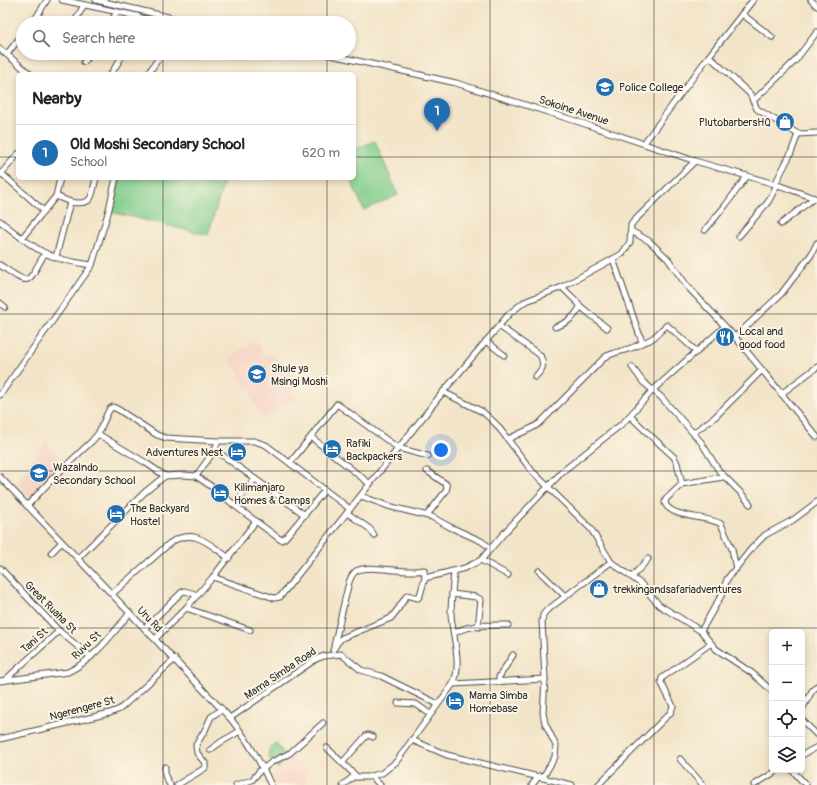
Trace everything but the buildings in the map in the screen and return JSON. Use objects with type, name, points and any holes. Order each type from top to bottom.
[{"type":"street","points":[[37,16],[47,0]]},
{"type":"street","points":[[62,0],[137,16]]},
{"type":"street","points":[[96,0],[159,16]]},
{"type":"street","points":[[644,143],[709,56],[754,0]]},
{"type":"street","points":[[811,0],[817,6]]},
{"type":"street","points":[[78,16],[84,5]]},
{"type":"street","points":[[114,16],[117,12]]},
{"type":"street","points":[[742,14],[772,37]]},
{"type":"street","points":[[753,101],[795,61],[815,38],[817,32]]},
{"type":"street","points":[[7,54],[16,43]]},
{"type":"street","points":[[0,49],[28,72]]},
{"type":"street","points":[[709,56],[750,94],[757,109],[798,134],[817,133]]},
{"type":"street","points":[[112,72],[120,60]]},
{"type":"street","points":[[149,72],[157,60]]},
{"type":"street","name":"Sokoine Avenue","points":[[353,60],[456,83],[644,143],[695,161],[816,198]]},
{"type":"street","points":[[739,236],[768,202],[791,153],[798,134]]},
{"type":"street","points":[[16,156],[1,174],[44,210]]},
{"type":"street","points":[[213,577],[274,598],[282,596],[443,392],[510,314],[524,302],[562,287],[622,254],[630,242],[631,225],[640,214],[695,161]]},
{"type":"street","points":[[705,230],[747,176]]},
{"type":"street","points":[[22,238],[56,196],[60,180]]},
{"type":"street","points":[[56,196],[70,202],[85,204],[91,198],[96,180]]},
{"type":"street","points":[[0,395],[92,265],[115,180]]},
{"type":"street","points":[[781,224],[816,198]]},
{"type":"street","points":[[56,257],[70,202]]},
{"type":"street","points":[[0,221],[45,253],[68,261],[92,265]]},
{"type":"street","points":[[631,231],[653,244],[673,266],[688,286],[724,327],[735,337],[816,435]]},
{"type":"street","points":[[735,337],[781,294],[811,255],[817,243]]},
{"type":"street","points":[[0,264],[22,279],[26,280],[34,274],[45,253]]},
{"type":"street","points":[[613,259],[643,342]]},
{"type":"street","points":[[562,287],[580,306],[607,328]]},
{"type":"street","points":[[0,303],[5,307]]},
{"type":"street","points":[[555,327],[565,324],[571,320],[579,310],[580,306]]},
{"type":"street","points":[[508,439],[540,423],[605,357],[617,351],[635,347],[658,335],[667,325],[697,352]]},
{"type":"street","points":[[499,326],[540,355],[544,366],[542,371],[535,377]]},
{"type":"street","points":[[425,578],[454,571],[472,565],[481,560],[563,471],[608,436],[630,416],[652,390],[724,327]]},
{"type":"street","points":[[486,341],[504,355]]},
{"type":"street","points":[[632,367],[643,382],[661,397],[694,433],[704,445],[723,477],[736,487],[750,504]]},
{"type":"street","points":[[781,394],[817,367]]},
{"type":"street","points":[[694,433],[715,417],[762,370]]},
{"type":"street","points":[[443,392],[486,414],[496,424],[532,470],[591,529],[611,562],[644,586],[659,605],[701,631],[710,644],[722,654],[752,673],[769,688]]},
{"type":"street","points":[[290,463],[337,404],[398,448],[428,456]]},
{"type":"street","points":[[27,506],[98,434],[108,412],[114,407],[157,435],[166,438],[218,441],[254,441],[266,445],[325,490],[370,529],[374,535]]},
{"type":"street","points":[[630,416],[674,457],[682,484]]},
{"type":"street","points":[[98,434],[165,476],[196,476],[281,540],[285,538],[325,490]]},
{"type":"street","points":[[311,436],[370,484]]},
{"type":"street","points":[[196,476],[215,450],[218,441]]},
{"type":"street","points":[[215,450],[305,515]]},
{"type":"street","points":[[427,472],[447,486],[446,491],[427,515]]},
{"type":"street","points":[[78,558],[145,492],[165,476]]},
{"type":"street","name":"Uru Rd","points":[[0,477],[230,718],[263,767],[271,785]]},
{"type":"street","points":[[723,477],[682,484],[666,499],[666,505],[677,512],[720,523],[732,549],[736,569]]},
{"type":"street","points":[[234,505],[255,479]]},
{"type":"street","points":[[361,496],[388,506],[435,518],[450,527],[481,541],[491,548]]},
{"type":"street","points":[[701,631],[722,594],[727,579],[752,548],[765,535],[793,520],[817,502]]},
{"type":"street","points":[[155,639],[198,595],[229,558],[256,521]]},
{"type":"street","points":[[112,594],[178,537],[192,536],[198,538],[229,558]]},
{"type":"street","points":[[50,553],[62,542]]},
{"type":"street","points":[[481,560],[508,575]]},
{"type":"street","points":[[632,577],[648,560]]},
{"type":"street","points":[[532,785],[541,777],[555,757],[556,746],[544,718],[545,679],[543,615],[565,596],[611,562]]},
{"type":"street","points":[[365,569],[409,572],[424,570],[425,578],[418,598],[406,595],[391,618],[342,638],[332,652],[349,582],[355,572],[365,569]]},
{"type":"street","name":"Great Ruaha St","points":[[1,571],[59,631],[91,657]]},
{"type":"street","points":[[343,785],[351,778],[371,776],[389,768],[401,756],[453,684],[457,670],[451,613],[454,571]]},
{"type":"street","points":[[539,571],[565,596]]},
{"type":"street","points":[[145,628],[182,592],[185,591],[198,595]]},
{"type":"street","points":[[452,594],[476,597],[481,600],[478,627]]},
{"type":"street","points":[[186,608],[250,630]]},
{"type":"street","name":"Ruvu St","points":[[3,680],[68,672],[77,668],[91,657],[130,613]]},
{"type":"street","points":[[454,634],[459,630],[508,625]]},
{"type":"street","name":"Tani St","points":[[3,680],[59,631]]},
{"type":"street","points":[[598,785],[671,712],[673,706],[661,682],[662,678],[710,644]]},
{"type":"street","name":"Mama Simba Road","points":[[230,718],[316,659],[332,652],[341,654],[360,670],[381,676],[438,704]]},
{"type":"street","points":[[499,681],[499,677],[513,655]]},
{"type":"street","name":"Ngerengere St","points":[[0,738],[110,713],[120,709],[174,659]]},
{"type":"street","points":[[453,684],[545,679]]},
{"type":"street","points":[[805,704],[812,691],[817,686]]},
{"type":"street","points":[[398,703],[416,704],[430,714]]},
{"type":"street","points":[[177,785],[205,768],[205,763],[196,753],[196,745],[211,717],[222,709]]},
{"type":"street","points":[[236,785],[252,780],[263,767],[290,753],[323,723]]},
{"type":"street","points":[[805,723],[817,735]]},
{"type":"street","points":[[210,750],[240,731]]},
{"type":"street","points":[[342,762],[367,735],[373,737]]},
{"type":"street","points":[[412,740],[430,749],[451,756],[572,785]]},
{"type":"street","points":[[805,753],[817,747]]},
{"type":"street","points":[[327,748],[357,777]]},
{"type":"street","points":[[680,759],[703,785]]},
{"type":"street","points":[[165,767],[165,776],[170,785]]},
{"type":"street","points":[[754,785],[773,773]]},
{"type":"street","points":[[795,773],[806,785]]},
{"type":"street","points":[[371,776],[380,785]]},
{"type":"shaded area","points":[[256,341],[264,357],[273,353],[284,370],[287,368],[297,387],[291,391],[296,398],[263,418],[229,357]]},
{"type":"shaded area","name":"Wazalndo Secondary School","points":[[46,442],[65,462],[30,497],[16,484]]},
{"type":"shaded area","points":[[291,758],[308,770],[305,777],[307,780],[303,785],[273,785],[272,783],[276,780],[273,776],[287,760],[288,761]]},
{"type":"green space","points":[[375,141],[398,195],[364,210],[351,180],[356,180],[356,149]]},
{"type":"green space","points":[[119,180],[224,180],[208,235],[111,212]]},
{"type":"green space","points":[[276,743],[287,758],[278,769],[269,756],[270,749]]},
{"type":"place","name":"Police College","points":[[605,87]]},
{"type":"place","name":"PlutobarbersHQ","points":[[785,122]]},
{"type":"place","name":"Old Moshi Secondary School","points":[[437,131]]},
{"type":"place","name":"Local and good food","points":[[725,337]]},
{"type":"place","name":"Shule ya Msingi Moshi","points":[[257,374]]},
{"type":"place","name":"Rafiki Backpackers","points":[[332,449]]},
{"type":"place","name":"Adventures Nest","points":[[237,452]]},
{"type":"place","name":"Wazalndo Secondary School","points":[[39,473]]},
{"type":"place","name":"Kilimanjaro Homes & Camps","points":[[220,493]]},
{"type":"place","name":"The Backyard Hostel","points":[[116,514]]},
{"type":"place","name":"trekkingandsafariadventures","points":[[599,589]]},
{"type":"place","name":"Mama Simba Homebase","points":[[455,701]]}]
